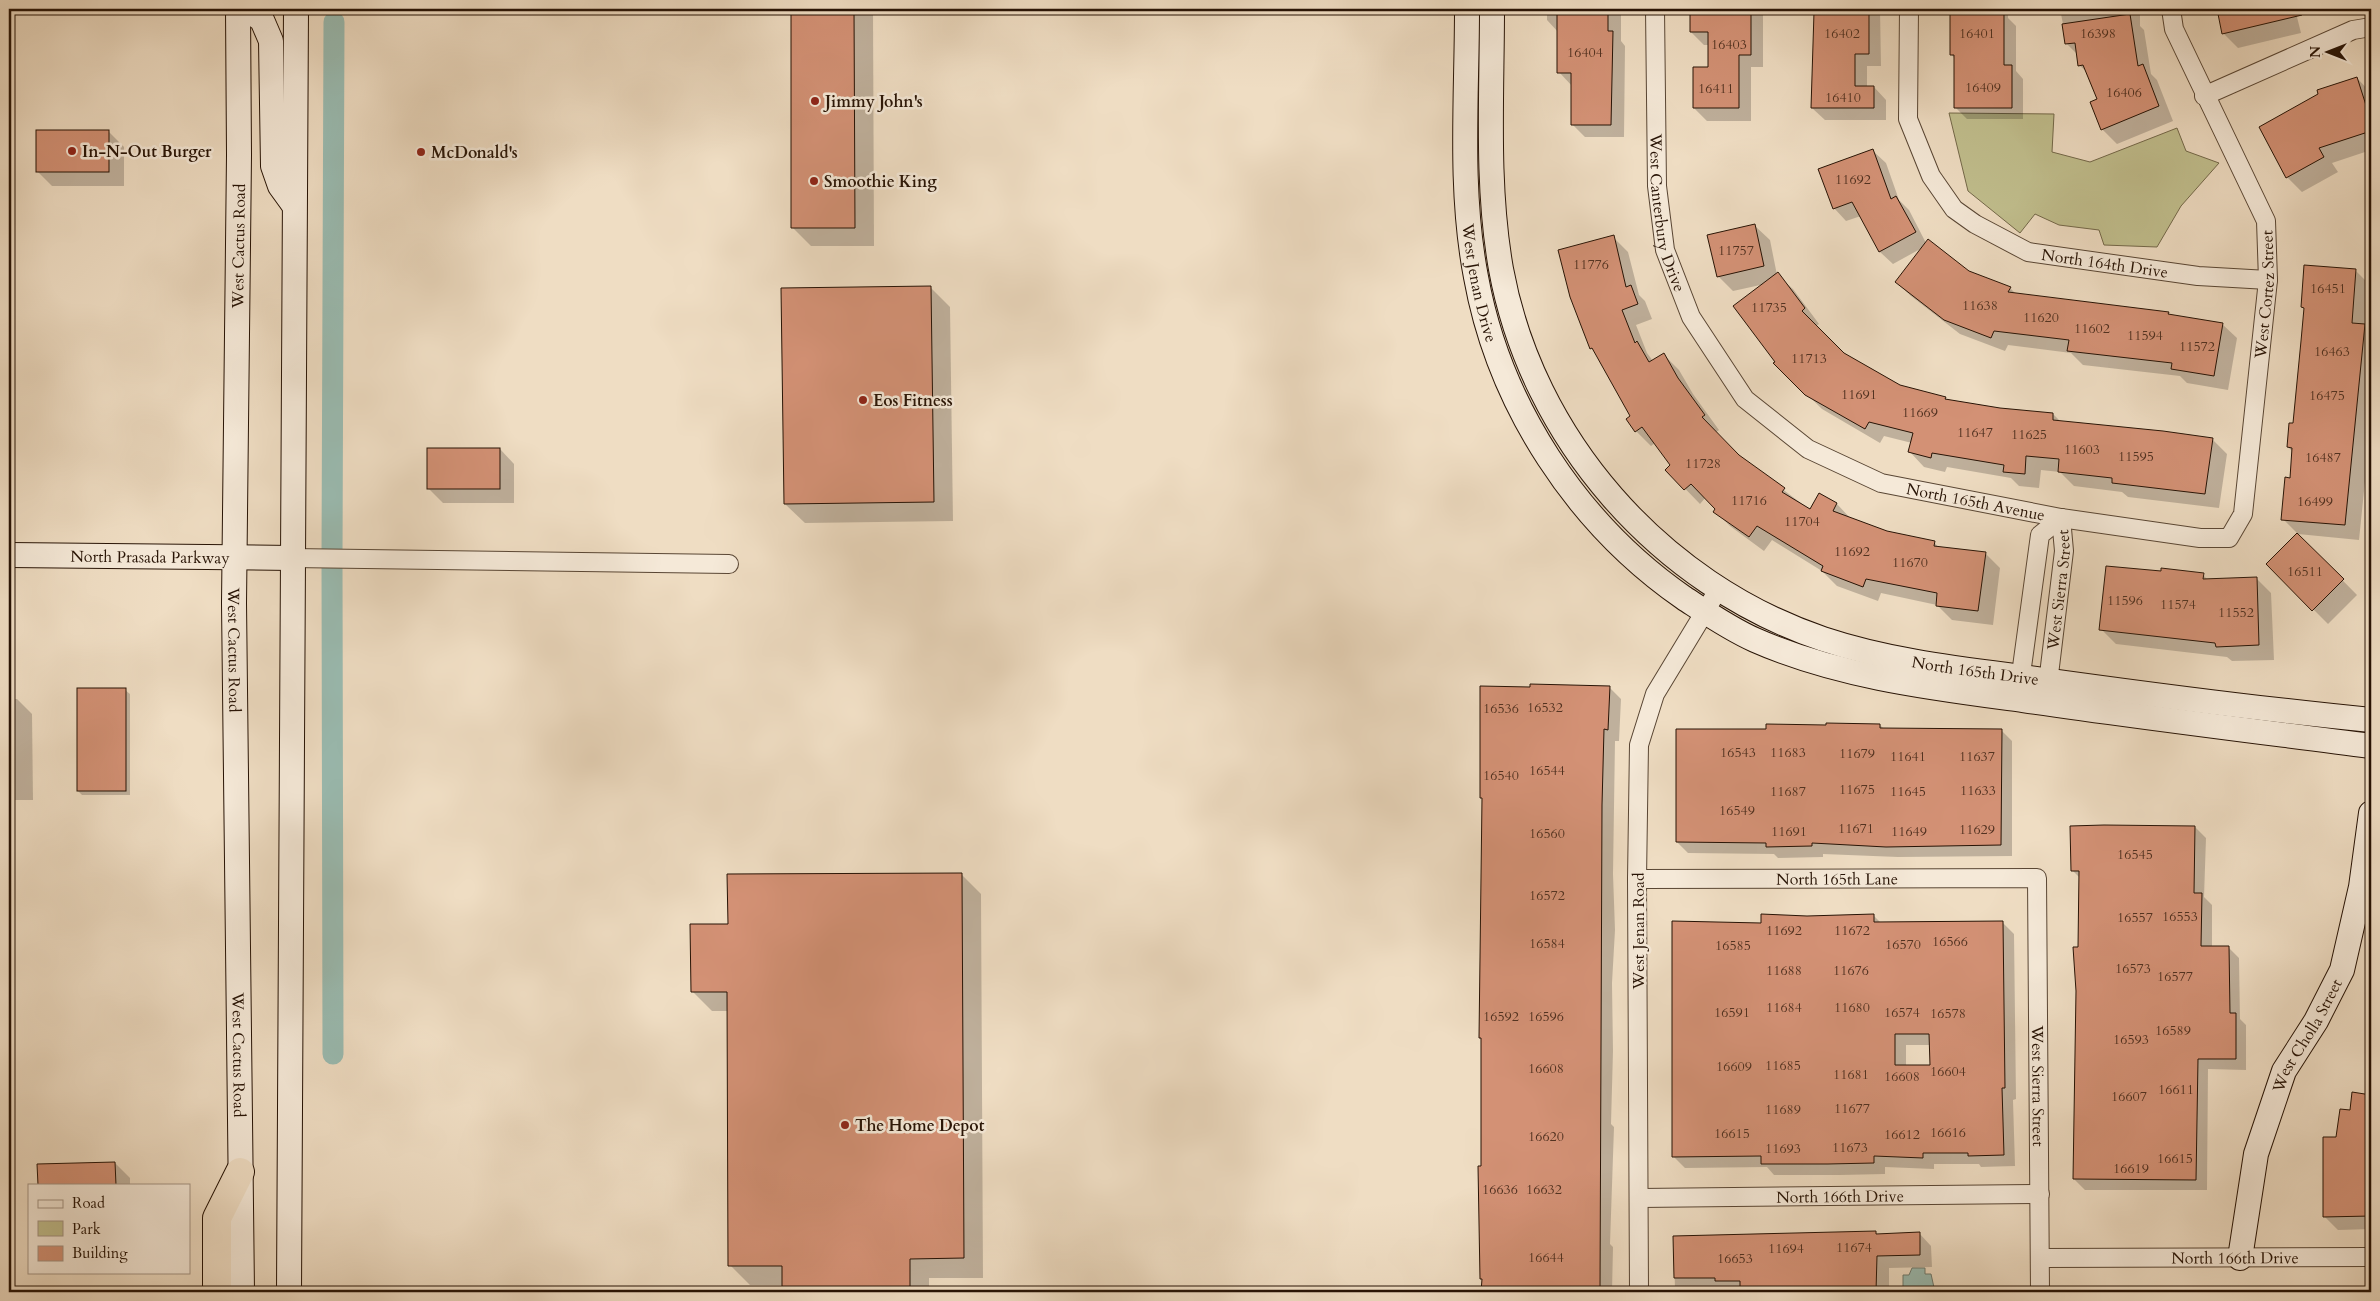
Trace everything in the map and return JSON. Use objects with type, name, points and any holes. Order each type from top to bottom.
[{"type":"highway","points":[[217,1292],[217,1218],[240,1172]]},
{"type":"street","name":"West Cactus Road","points":[[238,9],[234,558],[242,1292]]},
{"type":"street","points":[[247,9],[262,20],[271,42],[273,166],[280,186],[293,204]]},
{"type":"street","points":[[289,1292],[293,204],[296,9]]},
{"type":"street","name":"West Jenan Drive","points":[[1467,9],[1466,197],[1476,279],[1487,324],[1515,395],[1542,447],[1575,498],[1601,526]]},
{"type":"street","name":"West Jenan Drive","points":[[1492,9],[1493,204],[1501,269],[1510,307],[1524,349],[1555,418],[1610,495],[1622,508]]},
{"type":"street","name":"West Canterbury Drive","points":[[1655,9],[1657,186],[1665,250],[1690,317],[1745,398]]},
{"type":"street","name":"North 164th Drive","points":[[1909,9],[1908,119],[1931,176],[1954,209],[1975,224],[2028,252],[2198,276],[2268,280]]},
{"type":"street","name":"West Cortez Street","points":[[2171,9],[2174,29],[2204,96],[2266,220],[2268,280],[2243,514],[2229,538]]},
{"type":"street","points":[[2204,96],[2353,30],[2371,27]]},
{"type":"street","name":"North 165th Avenue","points":[[1745,398],[1808,449],[1881,483],[2061,518],[2200,538],[2229,538]]},
{"type":"street","name":"North 165th Drive","points":[[1622,508],[1648,536],[1718,590],[1750,609],[1792,628],[1827,640],[1910,660],[2248,708],[2371,720]]},
{"type":"street","name":"West Sierra Street","points":[[2018,700],[2040,535],[2061,518]]},
{"type":"street","name":"West Sierra Street","points":[[2045,704],[2064,551],[2061,518]]},
{"type":"street","name":"North 165th Drive","points":[[1601,526],[1659,581],[1704,612],[1753,640],[1822,664],[1906,683],[2018,700],[2371,746]]},
{"type":"street","name":"North Prasada Parkway","points":[[9,555],[292,558]]},
{"type":"street","points":[[292,558],[729,564]]},
{"type":"street","name":"West Jenan Road","points":[[1640,1292],[1637,879],[1639,745],[1655,694],[1718,590]]},
{"type":"street","name":"West Cholla Street","points":[[2240,1258],[2256,1154],[2284,1071],[2316,1022],[2342,970],[2361,887],[2371,813]]},
{"type":"street","name":"West Sierra Street","points":[[2037,878],[2040,1292]]},
{"type":"street","name":"North 165th Lane","points":[[1637,879],[2037,878]]},
{"type":"street","name":"North 166th Drive","points":[[1640,1198],[2040,1194]]},
{"type":"street","name":"North 166th Drive","points":[[2040,1258],[2371,1257]]},
{"type":"green space","points":[[1949,113],[2054,114],[2052,152],[2090,162],[2177,128],[2186,151],[2219,163],[2181,206],[2157,247],[2104,245],[2099,230],[2059,225],[2035,214],[2020,233],[1968,191]]},
{"type":"water","points":[[1912,1268],[1925,1268],[1925,1274],[1931,1274],[1935,1292],[1903,1292],[1903,1275],[1909,1275]]},
{"type":"building","points":[[791,9],[854,9],[855,228],[791,228]]},
{"type":"building","points":[[1557,9],[1608,9],[1608,31],[1613,31],[1611,125],[1571,125],[1571,73],[1557,73]]},
{"type":"building","points":[[2217,9],[2301,9],[2302,15],[2222,34]]},
{"type":"building","points":[[1814,12],[1869,12],[1869,54],[1855,54],[1855,86],[1874,86],[1874,108],[1811,108]]},
{"type":"building","points":[[1950,12],[2004,12],[2004,65],[2012,65],[2012,108],[1954,108],[1954,55],[1950,55]]},
{"type":"building","points":[[1690,13],[1751,13],[1751,55],[1739,55],[1739,108],[1693,108],[1693,67],[1708,67],[1708,32],[1690,32]]},
{"type":"building","points":[[2130,14],[2138,66],[2143,64],[2159,106],[2101,130],[2090,102],[2097,99],[2083,65],[2078,66],[2075,43],[2065,44],[2062,24]]},
{"type":"building","points":[[2357,77],[2371,121],[2371,131],[2319,148],[2324,157],[2286,178],[2259,127],[2318,94],[2317,90]]},
{"type":"building","points":[[36,130],[109,130],[109,172],[36,172]]},
{"type":"building","points":[[1873,149],[1891,199],[1896,196],[1916,232],[1879,252],[1852,202],[1833,209],[1818,169]]},
{"type":"building","points":[[1755,224],[1764,266],[1717,277],[1707,235]]},
{"type":"building","points":[[1614,235],[1626,287],[1631,285],[1638,304],[1622,310],[1635,343],[1637,341],[1649,362],[1664,353],[1678,378],[1705,415],[1702,417],[1739,455],[1785,488],[1782,492],[1810,509],[1819,493],[1837,503],[1833,511],[1887,531],[1935,541],[1934,546],[1986,552],[1978,611],[1936,606],[1937,593],[1866,579],[1863,587],[1821,571],[1823,566],[1757,526],[1749,537],[1713,512],[1715,509],[1691,484],[1684,490],[1665,470],[1670,465],[1642,427],[1635,432],[1626,419],[1630,416],[1592,348],[1590,349],[1570,297],[1558,250]]},
{"type":"building","points":[[1928,239],[1969,271],[2011,287],[2008,292],[2169,312],[2168,314],[2223,323],[2214,376],[2171,369],[2172,363],[2067,351],[2069,340],[1994,331],[1991,338],[1944,320],[1895,282]]},
{"type":"building","points":[[2304,265],[2356,269],[2352,323],[2365,324],[2345,525],[2281,520],[2285,477],[2290,478],[2292,448],[2287,447],[2289,423],[2293,423],[2301,341],[2304,308],[2301,307]]},
{"type":"building","points":[[1778,272],[1805,308],[1802,311],[1844,353],[1900,385],[1946,397],[1945,399],[2000,408],[2053,413],[2053,420],[2213,438],[2205,494],[2112,483],[2112,478],[2058,472],[2059,459],[2026,456],[2025,474],[2003,472],[2004,465],[1932,453],[1931,458],[1908,452],[1913,433],[1869,422],[1865,429],[1805,395],[1773,363],[1775,362],[1733,306]]},
{"type":"building","points":[[931,286],[934,502],[784,504],[781,288]]},
{"type":"building","points":[[427,448],[500,448],[500,489],[427,489]]},
{"type":"building","points":[[2297,533],[2344,579],[2312,611],[2266,564]]},
{"type":"building","points":[[2106,566],[2161,571],[2161,568],[2204,573],[2203,579],[2257,577],[2259,645],[2216,647],[2215,643],[2099,630]]},
{"type":"building","points":[[1530,684],[1610,686],[1608,730],[1604,729],[1602,805],[1600,1292],[1481,1292],[1478,1166],[1481,1166],[1481,1038],[1479,1038],[1482,798],[1480,798],[1480,686],[1530,687]]},
{"type":"building","points":[[77,688],[126,688],[126,791],[77,791]]},
{"type":"building","points":[[1826,723],[1880,724],[1880,728],[2002,729],[2001,845],[1886,847],[1812,843],[1812,846],[1766,847],[1766,843],[1676,842],[1676,729],[1766,729],[1766,724],[1826,725]]},
{"type":"building","points":[[2070,826],[2195,826],[2194,893],[2202,893],[2201,946],[2229,946],[2230,1013],[2236,1013],[2236,1059],[2198,1059],[2196,1180],[2073,1179],[2076,991],[2073,947],[2078,947],[2079,871],[2071,871]]},
{"type":"building","name":"The Home Depot","points":[[962,873],[964,1258],[910,1259],[910,1292],[782,1292],[782,1266],[728,1266],[727,992],[691,992],[690,924],[728,924],[727,874]]},
{"type":"building","points":[[1761,914],[1807,916],[1874,914],[1874,922],[2003,921],[2005,1088],[2002,1088],[2004,1155],[1968,1156],[1968,1153],[1923,1153],[1923,1158],[1874,1156],[1874,1163],[1828,1164],[1761,1164],[1761,1156],[1672,1157],[1672,921],[1761,923]],"holes":[[[1895,1034],[1929,1034],[1930,1065],[1895,1065]]]},
{"type":"building","points":[[2352,1092],[2371,1095],[2371,1216],[2323,1217],[2323,1137],[2336,1137],[2340,1109],[2350,1110]]},
{"type":"building","points":[[115,1162],[116,1184],[38,1184],[37,1164]]},
{"type":"building","points":[[1876,1231],[1876,1234],[1920,1232],[1920,1255],[1877,1256],[1876,1292],[1763,1292],[1763,1289],[1740,1289],[1740,1281],[1715,1281],[1715,1278],[1674,1278],[1673,1236]]},
{"type":"waterway","points":[[333,1054],[334,22]]},
{"type":"place","name":"Jimmy John's","points":[[815,101]]},
{"type":"place","name":"In-N-Out Burger","points":[[72,151]]},
{"type":"place","name":"McDonald's","points":[[421,152]]},
{"type":"place","name":"Smoothie King","points":[[814,181]]},
{"type":"place","name":"Eos Fitness","points":[[863,400]]},
{"type":"place","name":"The Home Depot","points":[[845,1125]]}]
